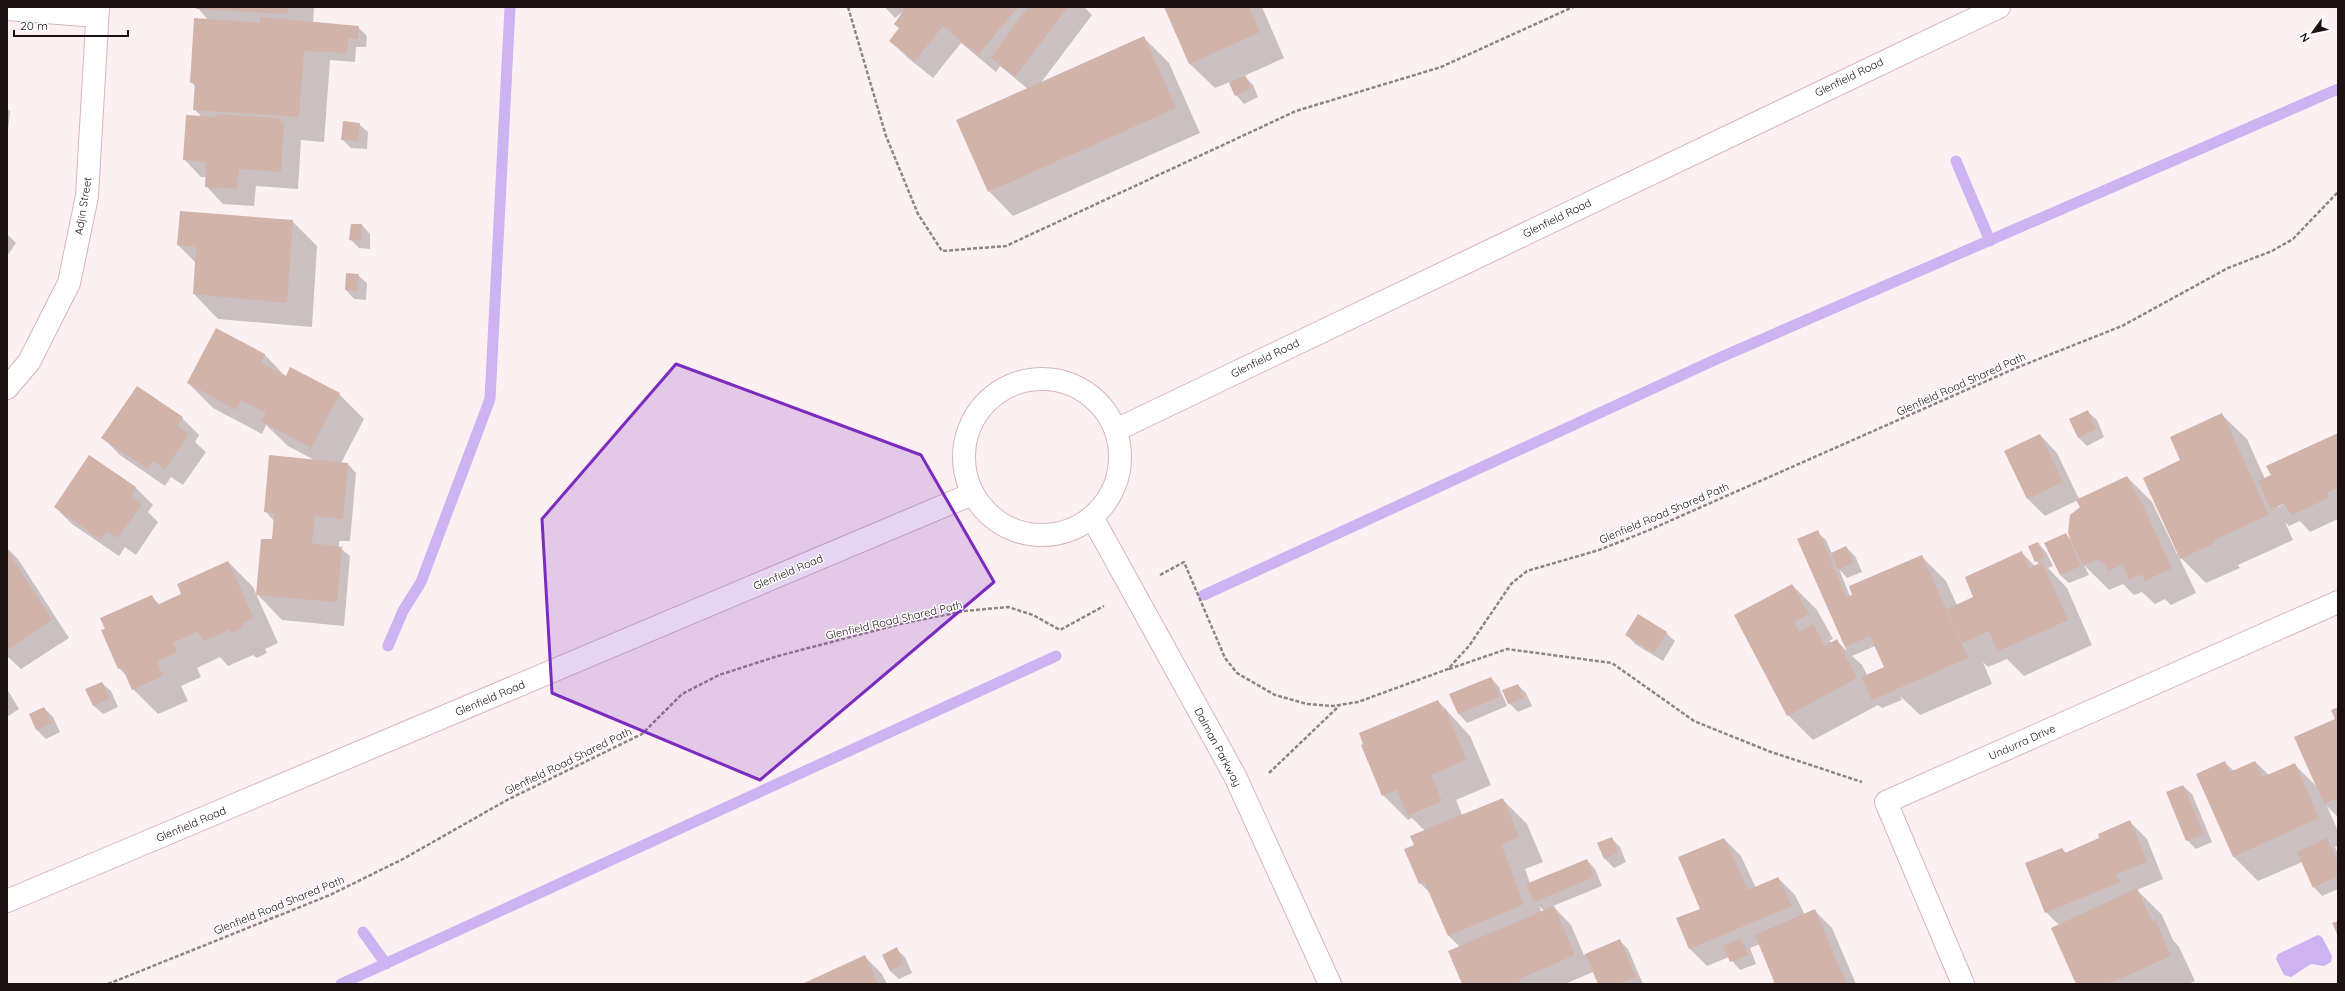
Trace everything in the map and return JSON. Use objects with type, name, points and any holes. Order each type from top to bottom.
[{"type":"main road","name":"Glenfield Road","points":[[1116,430],[1924,41],[1999,7]]},
{"type":"main road","points":[[7,9],[98,12]]},
{"type":"main road","name":"Adjin Street","points":[[7,388],[29,362],[69,283],[87,196],[98,12]]},
{"type":"main road","points":[[1032,378],[1059,380],[1083,390],[1103,407],[1116,430],[1120,454],[1117,477],[1108,500],[1092,517],[1063,533],[1043,535],[1024,533],[999,523],[986,512],[972,494],[965,474],[964,448],[971,422],[986,401],[1007,386],[1032,378]]},
{"type":"main road","name":"Glenfield Road","points":[[7,901],[972,494]]},
{"type":"main road","name":"Dalman Parkway","points":[[1092,517],[1235,776],[1330,984]]},
{"type":"main road","name":"Undurra Drive","points":[[1886,802],[2338,602]]},
{"type":"main road","points":[[1886,802],[1963,984]]},
{"type":"path","points":[[848,7],[886,136],[918,214],[942,252],[1006,246],[1296,111],[1441,67],[1573,7]]},
{"type":"path","name":"Glenfield Road Shared Path","points":[[108,984],[330,895],[403,859],[507,800],[642,734],[682,694],[719,675],[778,656],[892,626],[965,611],[1008,607],[1033,615],[1060,630],[1184,562],[1225,658],[1237,673],[1275,695],[1307,704],[1339,705],[1358,702],[1448,669],[1469,646],[1511,584],[1527,572],[1598,550],[1648,531],[2016,368],[2122,326],[2228,268],[2272,251],[2293,239],[2338,192]]},
{"type":"path","points":[[1448,669],[1506,649],[1612,663],[1694,721],[1771,752],[1862,782],[1886,802]]},
{"type":"path","points":[[1244,797],[1339,705]]},
{"type":"highlighted area","points":[[676,364],[921,455],[994,582],[760,780],[552,693],[542,519]]},
{"type":"shaded area","points":[[2318,935],[2322,937],[2332,956],[2331,962],[2324,966],[2311,964],[2291,977],[2284,975],[2276,959],[2278,954]]},
{"type":"building","points":[[196,7],[288,7],[288,14],[196,9]]},
{"type":"building","points":[[906,7],[1018,7],[978,55],[943,26],[915,61],[889,41],[899,28],[894,24]]},
{"type":"building","points":[[1028,7],[1068,7],[1015,77],[991,58]]},
{"type":"building","points":[[1164,7],[1249,7],[1260,32],[1189,64]]},
{"type":"building","points":[[260,17],[359,26],[358,39],[348,38],[347,53],[304,51],[299,117],[193,110],[195,82],[190,83],[194,18],[260,23]]},
{"type":"building","points":[[1144,36],[1176,108],[988,192],[956,120]]},
{"type":"building","points":[[1245,75],[1251,88],[1235,96],[1229,83]]},
{"type":"building","points":[[217,114],[281,118],[281,122],[284,122],[281,172],[239,169],[237,189],[205,187],[206,162],[183,160],[186,115],[217,117]]},
{"type":"building","points":[[343,121],[360,123],[358,141],[341,140]]},
{"type":"building","points":[[180,211],[293,220],[287,303],[193,294],[196,247],[177,245]]},
{"type":"building","points":[[351,224],[362,224],[361,241],[349,240]]},
{"type":"building","points":[[346,273],[359,274],[357,291],[345,290]]},
{"type":"building","points":[[216,328],[265,354],[261,363],[286,376],[290,367],[340,393],[311,448],[261,421],[266,413],[241,400],[236,410],[187,383]]},
{"type":"building","points":[[137,386],[183,417],[177,426],[189,434],[165,469],[153,461],[148,469],[101,438]]},
{"type":"building","points":[[2088,410],[2096,429],[2078,438],[2069,419]]},
{"type":"building","points":[[2222,413],[2269,515],[2214,540],[2215,543],[2180,559],[2143,478],[2180,460],[2170,437]]},
{"type":"building","points":[[2338,433],[2338,488],[2327,493],[2329,498],[2292,515],[2284,504],[2271,509],[2258,481],[2271,475],[2266,466]]},
{"type":"building","points":[[2040,434],[2063,482],[2027,499],[2004,451]]},
{"type":"building","points":[[89,455],[136,487],[131,496],[142,504],[118,538],[107,531],[101,540],[54,507]]},
{"type":"building","points":[[269,455],[348,463],[343,519],[315,516],[312,543],[342,547],[337,602],[256,595],[261,539],[272,539],[274,513],[264,512]]},
{"type":"building","points":[[2127,476],[2137,497],[2139,497],[2172,568],[2145,581],[2142,574],[2129,580],[2122,565],[2108,571],[2103,561],[2100,563],[2099,559],[2083,566],[2068,533],[2070,515],[2080,507],[2076,500]]},
{"type":"building","points":[[1818,530],[1846,597],[1852,595],[1849,586],[1922,555],[1968,658],[1872,700],[1862,677],[1884,667],[1870,636],[1845,647],[1797,539]]},
{"type":"building","points":[[2066,533],[2081,566],[2060,575],[2044,543]]},
{"type":"building","points":[[2038,542],[2045,557],[2035,562],[2028,546]]},
{"type":"building","points":[[1846,546],[1854,563],[1838,570],[1831,553]]},
{"type":"building","points":[[7,550],[52,620],[7,650]]},
{"type":"building","points":[[2022,551],[2029,568],[2042,562],[2068,620],[1998,651],[1989,631],[1962,643],[1947,609],[1973,597],[1965,577]]},
{"type":"building","points":[[228,561],[254,618],[241,624],[243,628],[231,633],[229,630],[203,641],[198,631],[173,643],[177,652],[157,661],[163,676],[132,690],[122,667],[118,669],[101,630],[105,629],[100,618],[152,595],[157,605],[181,594],[177,584]]},
{"type":"building","points":[[1792,584],[1809,614],[1794,622],[1799,632],[1813,624],[1825,646],[1837,639],[1857,678],[1787,716],[1734,615]]},
{"type":"building","points":[[1638,614],[1667,632],[1654,653],[1625,635]]},
{"type":"building","points":[[1491,677],[1500,697],[1458,714],[1449,694]]},
{"type":"building","points":[[102,682],[110,699],[93,706],[85,689]]},
{"type":"building","points":[[1518,684],[1524,698],[1508,704],[1502,690]]},
{"type":"building","points":[[1438,700],[1443,711],[1446,709],[1466,760],[1431,775],[1442,801],[1408,816],[1397,790],[1382,796],[1361,745],[1363,744],[1359,733]]},
{"type":"building","points":[[44,707],[52,724],[36,730],[29,714]]},
{"type":"building","points":[[2338,707],[2338,798],[2324,804],[2294,737],[2335,719],[2331,710]]},
{"type":"building","points":[[2225,761],[2230,772],[2255,761],[2263,777],[2295,763],[2319,818],[2233,857],[2196,774]]},
{"type":"building","points":[[2183,785],[2204,834],[2186,841],[2166,792]]},
{"type":"building","points":[[1503,798],[1519,837],[1501,844],[1524,904],[1448,936],[1424,881],[1419,884],[1404,849],[1414,845],[1410,836]]},
{"type":"building","points":[[2130,820],[2147,862],[2116,874],[2120,882],[2045,913],[2025,863],[2062,848],[2065,853],[2099,838],[2098,834]]},
{"type":"building","points":[[1612,837],[1618,853],[1604,859],[1597,843]]},
{"type":"building","points":[[1724,838],[1748,890],[1778,877],[1792,906],[1689,949],[1676,918],[1700,909],[1678,857]]},
{"type":"building","points":[[2327,838],[2338,862],[2338,876],[2313,888],[2297,852]]},
{"type":"building","points":[[1587,859],[1594,877],[1534,902],[1526,884]]},
{"type":"building","points":[[2137,888],[2152,922],[2155,920],[2171,956],[2108,984],[2076,984],[2051,928]]},
{"type":"building","points":[[1554,906],[1575,955],[1519,979],[1521,984],[1462,984],[1448,951]]},
{"type":"building","points":[[1815,909],[1846,983],[1775,984],[1755,935]]},
{"type":"building","points":[[2338,921],[2338,936],[2332,923]]},
{"type":"building","points":[[1741,938],[1748,955],[1730,962],[1723,946]]},
{"type":"building","points":[[1620,939],[1636,977],[1618,984],[1598,984],[1585,954]]},
{"type":"building","points":[[897,947],[904,964],[890,971],[882,955]]},
{"type":"building","points":[[865,955],[878,984],[802,984]]},
{"type":"waterway","points":[[388,646],[403,611],[421,582],[490,399],[510,7]]},
{"type":"waterway","points":[[1204,595],[1719,358],[2338,89]]},
{"type":"waterway","points":[[1956,161],[1990,241]]},
{"type":"waterway","points":[[341,984],[1056,656]]},
{"type":"waterway","points":[[363,932],[386,964]]}]
